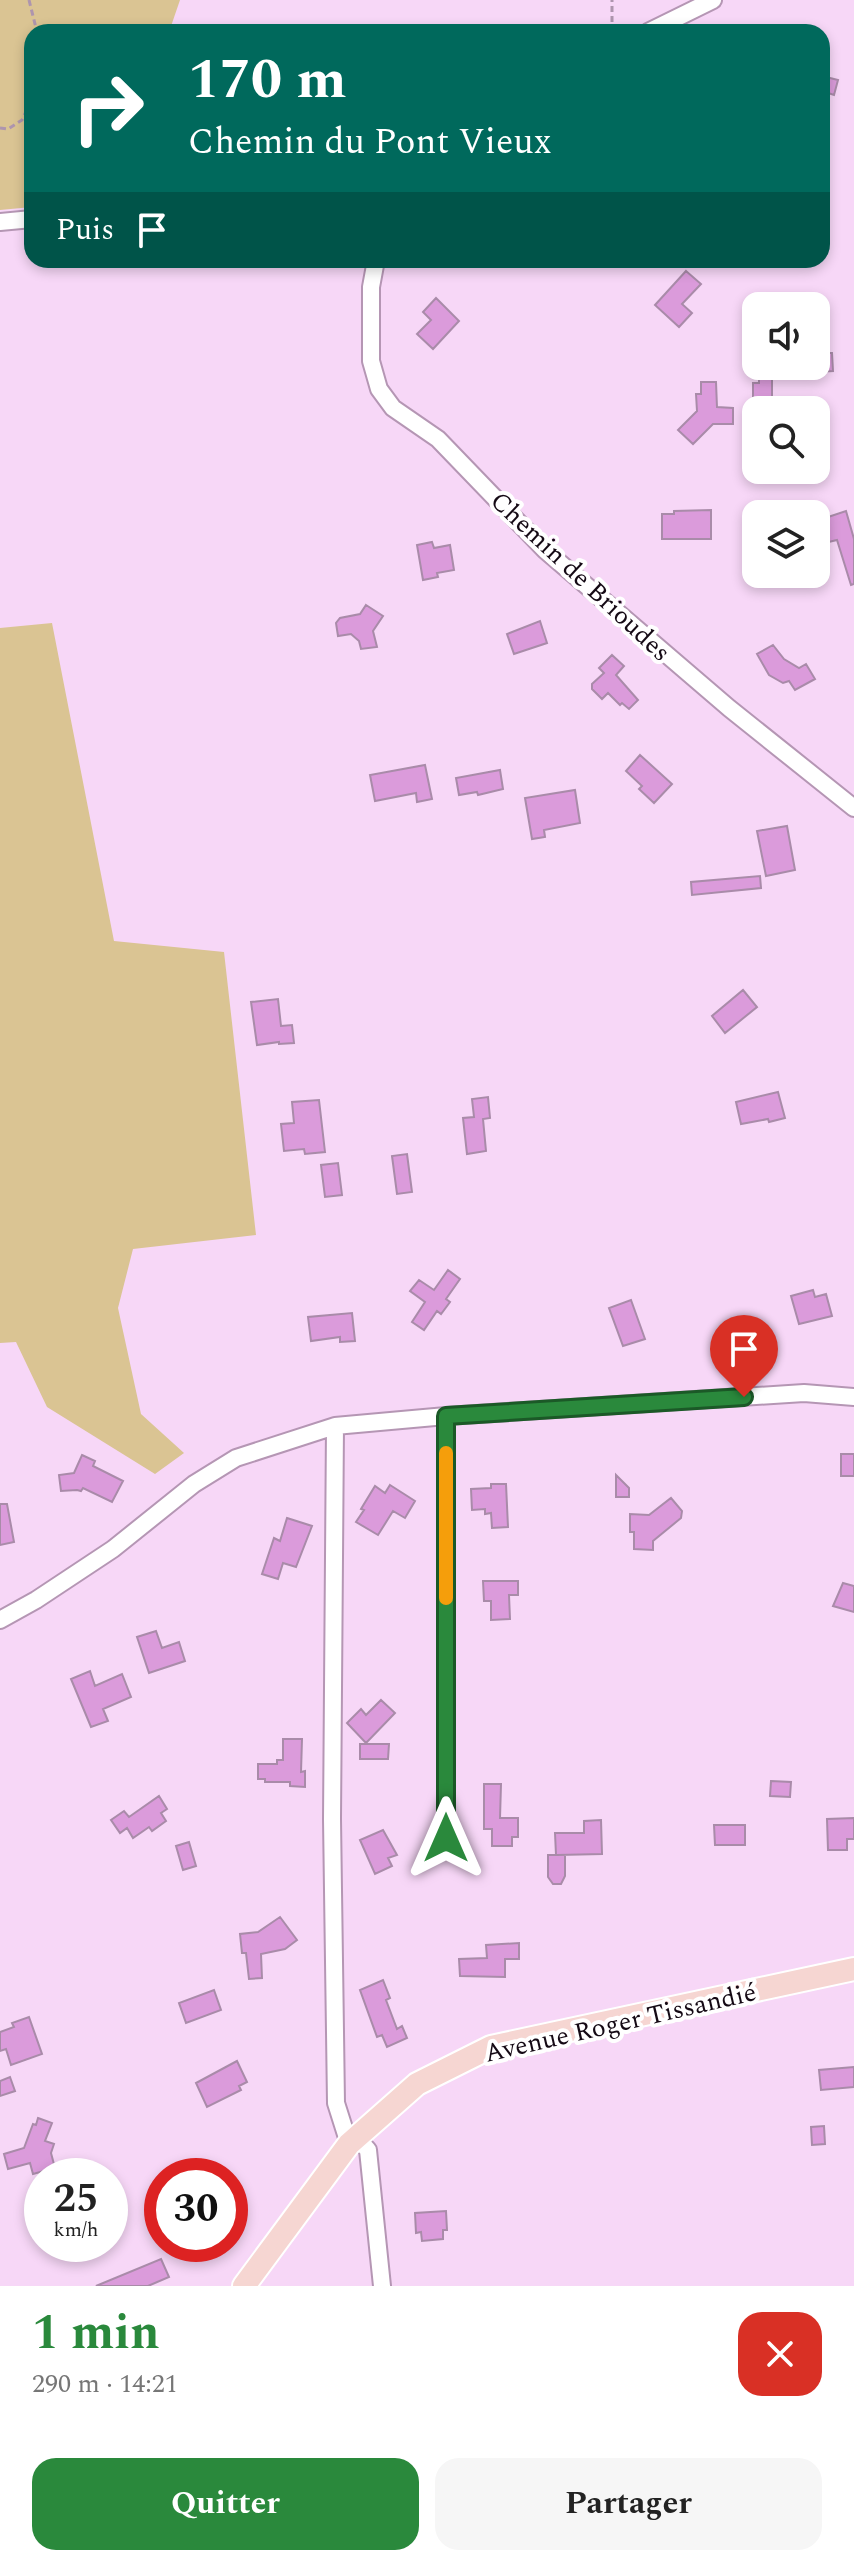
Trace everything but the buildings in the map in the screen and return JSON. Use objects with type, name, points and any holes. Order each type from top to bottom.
[{"type":"main road","name":"Avenue Roger Tissandié","points":[[244,2286],[352,2140],[417,2084],[491,2047],[854,1969]]},
{"type":"street","points":[[664,24],[713,0]]},
{"type":"street","points":[[0,222],[24,220]]},
{"type":"street","name":"Chemin de Brioudes","points":[[375,268],[371,287],[371,361],[379,389],[393,408],[438,439],[546,551],[729,708],[854,808]]},
{"type":"street","points":[[0,1620],[113,1549],[194,1484],[236,1458],[335,1426],[804,1393],[854,1397]]},
{"type":"street","points":[[446,1416],[446,1838],[458,1854]]},
{"type":"street","points":[[335,1426],[332,1819],[336,2103],[352,2140],[368,2150],[382,2286]]},
{"type":"path","points":[[29,0],[35,24]]},
{"type":"path","points":[[612,0],[612,24]]},
{"type":"path","points":[[0,128],[8,129],[24,116]]},
{"type":"shaded area","points":[[0,0],[180,0],[172,24],[24,24],[24,208],[0,210]]},
{"type":"shaded area","points":[[52,623],[114,941],[224,952],[256,1235],[133,1249],[118,1308],[141,1414],[184,1453],[155,1474],[47,1407],[16,1342],[0,1343],[0,628]]},
{"type":"slow traffic","points":[[446,1453],[446,1598]]},
{"type":"route","points":[[446,1838],[446,1416],[744,1397]]}]
